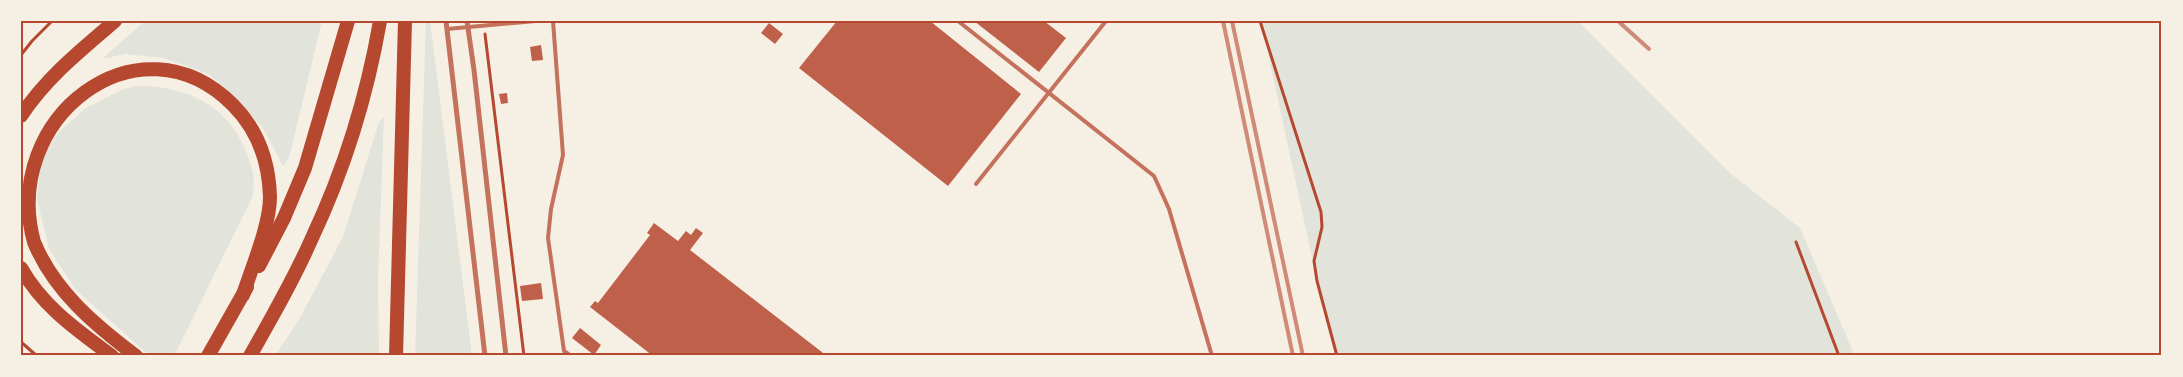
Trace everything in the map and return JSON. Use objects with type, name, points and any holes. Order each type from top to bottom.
[{"type":"highway","points":[[21,116],[43,87],[62,67],[115,21]]},
{"type":"highway","points":[[250,356],[287,290],[332,193],[364,97],[380,21]]},
{"type":"highway","points":[[396,356],[405,21]]},
{"type":"highway","points":[[208,356],[244,295],[284,218],[305,168],[348,23]]},
{"type":"highway","points":[[136,356],[85,314],[70,298],[42,261],[27,224],[24,183],[30,152],[38,134],[50,117],[82,89],[116,74],[147,70],[173,72],[190,77],[221,93],[246,118],[263,149],[268,171],[270,198],[263,234],[244,295]]},
{"type":"highway","points":[[21,268],[45,303],[72,327],[112,356]]},
{"type":"street","points":[[446,21],[485,356]]},
{"type":"street","points":[[467,24],[474,70],[506,356]]},
{"type":"lane","points":[[447,29],[467,24],[484,26],[536,21]]},
{"type":"lane","points":[[553,21],[563,155],[551,209],[548,238],[564,350],[571,356]]},
{"type":"lane","points":[[958,21],[1154,176],[1169,209],[1212,356]]},
{"type":"lane","points":[[976,184],[1050,94],[1106,21]]},
{"type":"path","points":[[21,55],[32,40],[52,21]]},
{"type":"path","points":[[1260,21],[1322,212],[1322,227],[1314,261],[1317,281],[1337,356]]},
{"type":"path","points":[[484,26],[524,356]]},
{"type":"path","points":[[1796,242],[1839,356]]},
{"type":"path","points":[[21,342],[37,356]]},
{"type":"shaded area","points":[[145,21],[322,21],[289,158],[283,166],[263,128],[209,74],[163,58],[126,54],[102,59]]},
{"type":"shaded area","points":[[426,21],[430,21],[472,356],[415,356]]},
{"type":"shaded area","points":[[1261,21],[1578,21],[1731,174],[1800,228],[1855,356],[1337,356],[1317,281]]},
{"type":"shaded area","points":[[136,86],[176,90],[210,105],[236,131],[245,149],[253,175],[253,196],[174,356],[150,356],[76,290],[49,249],[37,199],[41,159],[59,132],[86,108],[123,89]]},
{"type":"shaded area","points":[[384,117],[378,279],[379,356],[275,356],[300,318],[343,237],[379,122]]},
{"type":"building","points":[[837,21],[930,21],[1021,94],[948,186],[799,68]]},
{"type":"building","points":[[974,21],[1044,21],[1066,38],[1039,72]]},
{"type":"building","points":[[769,23],[783,34],[775,44],[761,33]]},
{"type":"building","points":[[541,45],[543,60],[532,61],[530,47]]},
{"type":"building","points":[[507,93],[508,103],[501,104],[499,94]]},
{"type":"building","points":[[654,223],[678,241],[686,231],[691,235],[696,228],[703,233],[690,250],[827,356],[653,356],[590,307],[595,301],[598,303],[650,235],[647,233]]},
{"type":"building","points":[[541,283],[543,299],[522,301],[520,286]]},
{"type":"building","points":[[580,328],[601,345],[594,355],[572,338]]},
{"type":"railway","points":[[1223,21],[1293,356]]},
{"type":"railway","points":[[1232,21],[1303,356]]},
{"type":"railway","points":[[1618,21],[1649,49]]}]
